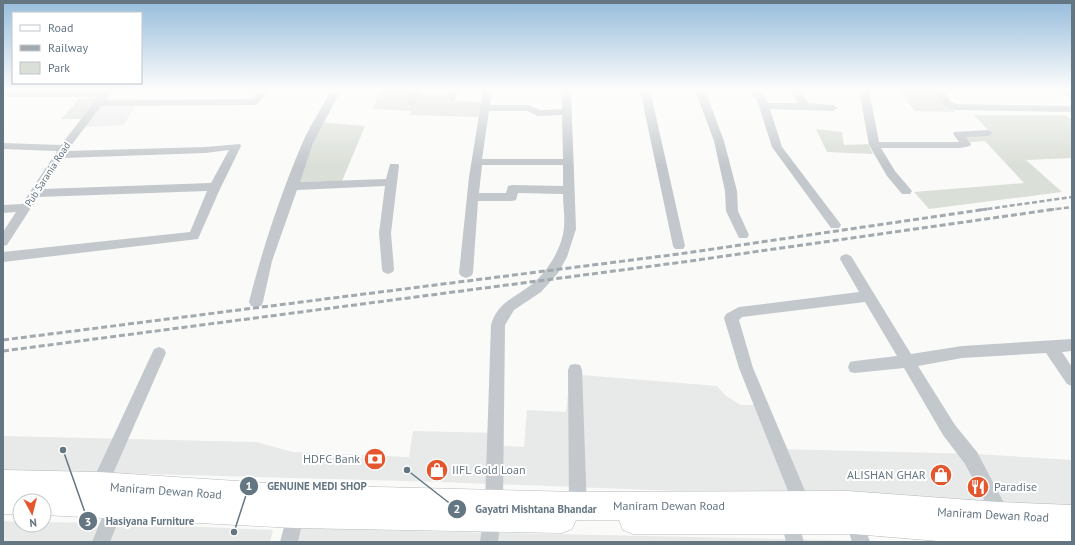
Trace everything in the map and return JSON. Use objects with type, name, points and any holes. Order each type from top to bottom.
[{"type":"main road","name":"Maniram Dewan Road","points":[[3,484],[113,493],[295,514],[492,521],[578,513],[796,523],[858,531],[925,534],[1072,534]]},
{"type":"main road","name":"Maniram Dewan Road","points":[[52,500],[113,493],[298,499],[492,521]]},
{"type":"main road","name":"Maniram Dewan Road","points":[[796,523],[848,505],[998,516],[1072,519]]},
{"type":"street","name":"Pub Sarania Road","points":[[3,242],[61,151],[88,115]]},
{"type":"street","points":[[256,302],[266,260],[292,186],[308,143],[323,115]]},
{"type":"street","points":[[466,273],[469,254],[473,197],[484,115]]},
{"type":"street","points":[[492,521],[498,325],[500,318],[509,306],[536,288],[553,270],[561,257],[570,229],[567,115]]},
{"type":"street","points":[[651,115],[679,246]]},
{"type":"street","points":[[709,115],[719,141],[731,191],[732,211],[743,235]]},
{"type":"street","points":[[767,115],[777,147],[835,225]]},
{"type":"street","points":[[869,115],[874,145],[891,173],[906,191]]},
{"type":"street","points":[[874,145],[960,145],[966,144],[958,134],[988,133]]},
{"type":"street","points":[[3,146],[61,151],[205,150],[236,146],[215,187],[194,236],[3,257]]},
{"type":"street","points":[[477,162],[569,162]]},
{"type":"street","points":[[388,269],[387,242],[385,233],[394,166]]},
{"type":"street","points":[[292,186],[391,182]]},
{"type":"street","points":[[35,193],[215,187]]},
{"type":"street","points":[[473,197],[512,197],[512,189],[569,190]]},
{"type":"street","points":[[3,209],[24,208]]},
{"type":"street","points":[[846,259],[949,430],[971,458],[995,503],[998,516]]},
{"type":"street","points":[[796,523],[731,318],[739,312],[867,296]]},
{"type":"street","points":[[855,367],[908,361],[962,352],[1072,345]]},
{"type":"street","points":[[1050,346],[1072,379]]},
{"type":"street","points":[[101,542],[113,493],[159,353]]},
{"type":"street","points":[[575,370],[578,513]]},
{"type":"street","points":[[289,542],[295,514]]},
{"type":"shaded area","points":[[92,115],[129,115],[123,125],[84,127]]},
{"type":"shaded area","points":[[570,374],[717,386],[725,395],[740,405],[758,405],[780,449],[977,454],[1072,460],[1072,506],[440,482],[3,470],[3,436],[256,442],[293,452],[409,457],[413,431],[501,433],[502,446],[524,447],[527,410],[566,412]]},
{"type":"shaded area","points":[[3,521],[12,522],[12,533],[52,533],[52,522],[273,530],[270,542],[3,542]]},
{"type":"shaded area","points":[[294,528],[456,532],[930,542],[285,542]]},
{"type":"green space","points":[[64,115],[84,115],[81,119],[61,119]]},
{"type":"green space","points":[[426,115],[478,115],[478,117]]},
{"type":"green space","points":[[974,115],[1067,115],[1072,120],[1072,158],[1026,160],[1062,192],[929,209],[914,192],[1024,183],[985,141],[970,142],[963,134],[991,133]]},
{"type":"green space","points":[[320,122],[365,126],[342,181],[295,182]]},
{"type":"green space","points":[[816,129],[842,132],[844,145],[868,144],[873,154],[827,152]]},
{"type":"railway","points":[[985,209],[1072,197]]},
{"type":"railway","points":[[1049,210],[1072,207]]},
{"type":"railway","points":[[3,340],[679,254],[985,209]]},
{"type":"railway","points":[[980,210],[985,209]]},
{"type":"railway","points":[[3,351],[683,262],[1056,209]]},
{"type":"place","name":"Hasiyana Furniture","points":[[63,450]]},
{"type":"place","name":"HDFC Bank","points":[[375,459]]},
{"type":"place","name":"Gayatri Mishtana Bhandar","points":[[407,470]]},
{"type":"place","name":"IIFL Gold Loan","points":[[437,470]]},
{"type":"place","name":"ALISHAN GHAR","points":[[941,475]]},
{"type":"place","name":"Paradise","points":[[978,487]]},
{"type":"place","name":"GENUINE MEDI SHOP","points":[[234,532]]}]
